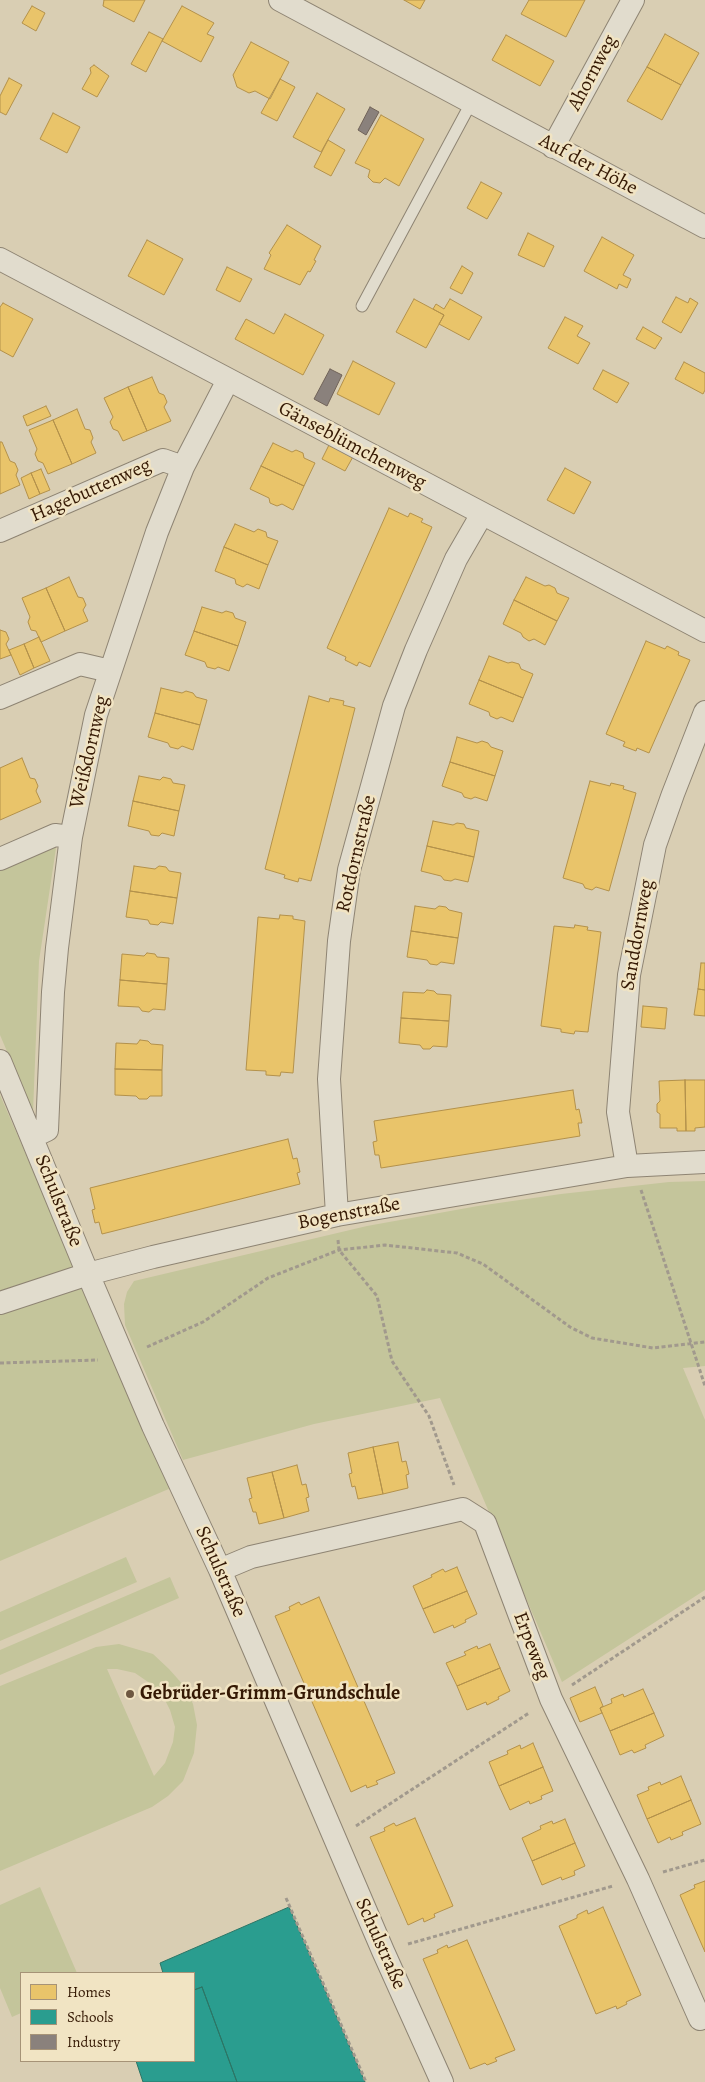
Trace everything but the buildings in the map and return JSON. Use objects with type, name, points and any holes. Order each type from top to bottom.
[{"type":"street","name":"Auf der Höhe","points":[[280,0],[705,227]]},
{"type":"street","name":"Ahornweg","points":[[553,147],[633,0]]},
{"type":"street","name":"Gänseblümchenweg","points":[[0,259],[705,631]]},
{"type":"street","name":"Weißdornweg","points":[[32,1137],[47,1130],[52,992],[71,837],[96,715],[157,532],[183,467],[228,380]]},
{"type":"street","name":"Hagebuttenweg","points":[[0,531],[163,460],[183,467]]},
{"type":"street","name":"Rotdornstraße","points":[[337,1215],[329,1078],[339,941],[349,870],[394,706],[456,559],[482,514]]},
{"type":"street","points":[[0,698],[80,664],[110,671]]},
{"type":"street","name":"Sanddornweg","points":[[627,1166],[618,1112],[629,975],[655,845],[672,794],[705,712]]},
{"type":"street","points":[[0,859],[55,835],[71,837]]},
{"type":"street","name":"Schulstraße","points":[[0,1061],[88,1274],[220,1570],[383,1951],[442,2082]]},
{"type":"street","name":"Bogenstraße","points":[[0,1303],[88,1274],[153,1257],[337,1215],[627,1166],[705,1162]]},
{"type":"street","points":[[220,1570],[252,1557],[463,1509]]},
{"type":"street","name":"Erpeweg","points":[[463,1509],[485,1523],[551,1699],[638,1879],[700,2019]]},
{"type":"lane","points":[[362,306],[471,102]]},
{"type":"path","points":[[627,1166],[642,1192],[705,1386]]},
{"type":"path","points":[[0,1363],[109,1360],[124,1357],[203,1322],[268,1278],[339,1250],[385,1244],[457,1253],[483,1264],[570,1327],[592,1338],[653,1348],[705,1342]]},
{"type":"path","points":[[339,1250],[377,1296],[392,1361],[429,1416],[463,1509]]},
{"type":"path","points":[[336,1839],[705,1597]]},
{"type":"path","points":[[383,1951],[705,1860]]},
{"type":"path","points":[[286,1898],[366,2082]]},
{"type":"green space","points":[[56,848],[39,961],[33,1112],[0,1035],[0,870]]},
{"type":"green space","points":[[0,1095],[171,1488],[0,1561]]},
{"type":"green space","points":[[705,1181],[705,1366],[683,1368],[705,1420],[705,1590],[562,1682],[440,1398],[314,1424],[183,1460],[125,1325],[124,1304],[127,1292],[134,1281],[367,1226],[478,1206],[561,1194],[669,1182]]},
{"type":"green space","points":[[126,1557],[137,1582],[0,1641],[0,1612]]},
{"type":"green space","points":[[170,1577],[179,1598],[0,1675],[0,1650]]},
{"type":"green space","points":[[119,1644],[153,1654],[185,1687],[193,1704],[197,1725],[194,1753],[183,1781],[168,1796],[152,1807],[0,1871],[0,1686],[96,1647]],"holes":[[[107,1669],[135,1673],[151,1684],[163,1696],[170,1710],[175,1727],[173,1742],[165,1763],[154,1776]]]},
{"type":"green space","points":[[40,1887],[77,1972],[20,1972],[20,2013],[12,2017],[0,1988],[0,1905]]},
{"type":"place","name":"Gebrüder-Grimm-Grundschule","points":[[130,1694]]}]
